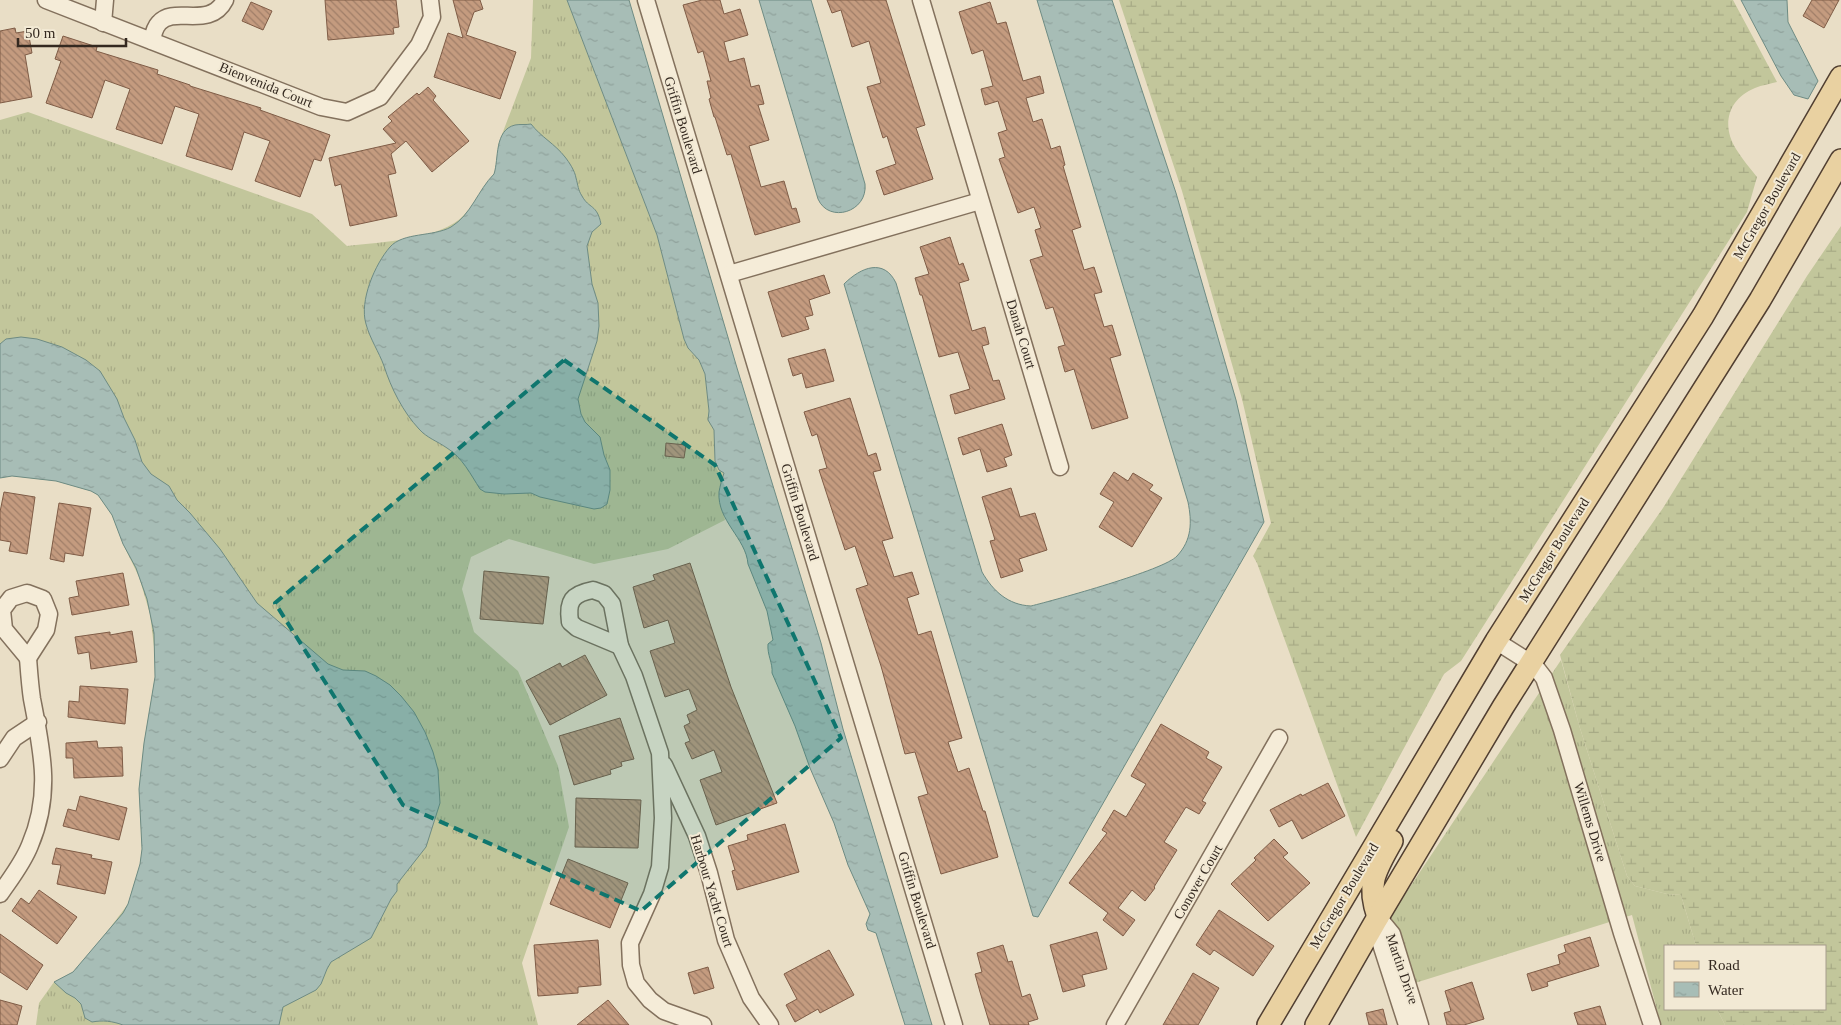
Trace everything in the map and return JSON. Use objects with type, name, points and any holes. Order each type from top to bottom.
[{"type":"main road","name":"McGregor Boulevard","points":[[1268,1025],[1496,641],[1703,316],[1841,77]]},
{"type":"main road","points":[[1316,1025],[1378,917],[1532,662],[1760,300],[1841,160]]},
{"type":"main road","points":[[1378,917],[1372,901],[1375,874],[1434,763],[1438,739]]},
{"type":"street","name":"Bienvenida Court","points":[[46,0],[321,107],[347,112],[380,97],[419,46],[432,17],[430,0]]},
{"type":"street","points":[[103,23],[105,0]]},
{"type":"street","points":[[152,41],[159,22],[165,18],[205,15],[215,12],[221,8],[225,0]]},
{"type":"street","name":"Griffin Boulevard","points":[[646,0],[954,1025]]},
{"type":"street","name":"Danah Court","points":[[921,0],[1060,467]]},
{"type":"street","points":[[729,274],[980,201]]},
{"type":"street","name":"Willems Drive","points":[[1496,641],[1532,662],[1544,678],[1562,730],[1622,933],[1652,1025]]},
{"type":"street","name":"Harbour Yacht Court","points":[[620,646],[634,676],[660,753],[697,836],[709,873],[726,940],[751,998],[770,1025]]},
{"type":"street","points":[[0,894],[22,862],[30,845],[39,818],[43,790],[44,771],[38,722],[32,698],[28,658]]},
{"type":"street","points":[[0,759],[14,738],[38,722]]},
{"type":"street","name":"Conover Court","points":[[1115,1025],[1280,738]]},
{"type":"street","name":"Harbour Yacht Court","points":[[660,753],[663,818],[660,867],[652,894],[630,943],[631,965],[636,983],[650,1000],[664,1011],[702,1025]]},
{"type":"street","points":[[1378,917],[1381,944],[1407,1025]]},
{"type":"street","name":"Martin Drive","points":[[1378,917],[1392,934],[1420,1025]]},
{"type":"highlighted area","points":[[564,360],[715,465],[841,738],[641,911],[403,805],[275,603]]},
{"type":"green space","points":[[533,0],[567,0],[657,235],[684,339],[688,348],[699,360],[705,374],[709,420],[714,430],[715,461],[724,473],[719,493],[725,520],[668,549],[594,564],[509,539],[471,557],[462,589],[474,632],[518,671],[558,766],[569,827],[522,963],[538,1025],[36,1025],[39,1003],[54,982],[73,972],[128,904],[140,864],[142,849],[139,789],[144,743],[155,677],[155,655],[150,614],[139,577],[112,515],[98,495],[91,491],[56,481],[12,476],[0,478],[0,120],[28,112],[312,214],[347,246],[426,235],[441,230],[464,215],[494,174],[497,166],[498,145],[531,58]]},
{"type":"green space","points":[[1119,0],[1733,0],[1777,82],[1758,87],[1746,93],[1733,106],[1728,122],[1731,140],[1757,177],[1747,212],[1461,661],[1444,674],[1356,837],[1253,556],[1271,523],[1242,399],[1182,191]]},
{"type":"green space","points":[[1841,226],[1841,1025],[1725,1025],[1718,1010],[1826,1010],[1826,945],[1696,945],[1681,895],[1667,894],[1635,886],[1627,876],[1579,725],[1560,655],[1663,508],[1807,276]]},
{"type":"green space","points":[[1561,660],[1579,725],[1627,876],[1635,886],[1667,894],[1681,895],[1696,945],[1664,945],[1664,1010],[1718,1010],[1725,1025],[1661,1025],[1632,915],[1415,983],[1388,920]]},
{"type":"water","points":[[567,0],[629,0],[737,368],[821,643],[843,729],[932,1025],[905,1025],[876,933],[868,930],[866,924],[870,914],[848,865],[834,823],[772,673],[768,644],[773,640],[767,611],[742,546],[722,512],[719,492],[724,473],[719,470],[715,461],[714,430],[708,420],[709,411],[705,374],[699,360],[688,348],[684,339],[657,235]]},
{"type":"water","points":[[759,0],[811,0],[865,184],[864,194],[854,208],[838,213],[830,211],[823,207],[818,199]]},
{"type":"water","points":[[1037,0],[1112,0],[1176,193],[1236,400],[1264,522],[1038,917],[1033,916],[844,284],[858,273],[872,268],[885,270],[896,283],[982,572],[1002,596],[1015,603],[1031,606],[1152,569],[1168,562],[1182,550],[1190,530],[1188,502]]},
{"type":"water","points":[[1741,0],[1787,0],[1788,22],[1818,81],[1808,99],[1794,95],[1781,76]]},
{"type":"water","points":[[531,124],[568,161],[574,172],[581,194],[597,213],[601,224],[592,232],[587,246],[592,284],[598,303],[599,326],[597,341],[578,399],[585,422],[600,437],[610,470],[610,490],[607,504],[601,508],[594,509],[540,497],[531,493],[504,494],[485,492],[480,489],[457,456],[422,432],[408,415],[390,383],[370,335],[364,315],[370,283],[384,254],[390,247],[402,239],[444,230],[458,222],[494,174],[498,146],[504,133],[508,128],[515,125]]},
{"type":"water","points":[[21,337],[37,339],[62,347],[86,360],[100,371],[117,399],[135,440],[142,462],[151,474],[169,486],[177,500],[220,549],[257,603],[328,664],[343,670],[365,671],[390,685],[414,712],[433,752],[438,770],[440,803],[426,847],[397,884],[397,891],[371,938],[331,962],[321,984],[316,990],[283,1007],[279,1025],[123,1025],[108,1021],[92,1022],[85,1018],[81,1004],[54,982],[73,972],[123,913],[128,904],[140,864],[142,849],[139,789],[144,743],[155,677],[154,633],[147,599],[136,568],[123,544],[112,515],[98,495],[91,491],[56,481],[12,476],[0,478],[0,344],[6,339]]},
{"type":"building","points":[[325,0],[396,0],[399,27],[393,28],[394,34],[328,40]]},
{"type":"building","points":[[453,0],[480,0],[483,9],[474,12],[466,35],[516,52],[500,99],[434,77],[448,33],[463,38]]},
{"type":"building","points":[[702,0],[720,0],[724,14],[740,9],[748,35],[724,42],[729,62],[744,58],[751,87],[759,85],[764,104],[758,105],[769,140],[749,146],[761,187],[784,181],[792,209],[796,208],[800,222],[755,235],[731,154],[727,155],[714,117],[707,81],[711,81],[703,51],[698,53],[683,5]]},
{"type":"building","points":[[827,0],[886,0],[925,125],[916,128],[933,179],[884,195],[876,171],[896,164],[887,136],[883,138],[867,87],[881,83],[869,41],[852,47],[841,10],[832,13]]},
{"type":"building","points":[[1812,0],[1839,0],[1824,28],[1803,16]]},
{"type":"building","points":[[251,2],[272,11],[263,30],[242,21]]},
{"type":"building","points":[[990,2],[997,24],[1006,22],[1023,81],[1040,76],[1044,93],[1026,98],[1033,122],[1042,119],[1051,149],[1060,146],[1065,165],[1063,166],[1081,227],[1072,230],[1084,270],[1094,267],[1102,292],[1094,294],[1104,327],[1112,325],[1121,355],[1110,358],[1128,418],[1092,429],[1074,369],[1065,372],[1058,347],[1065,345],[1053,307],[1046,309],[1030,260],[1043,256],[1035,230],[1041,228],[1034,207],[1018,213],[999,159],[1005,157],[998,133],[1007,130],[998,101],[985,105],[981,89],[993,86],[983,50],[972,54],[959,12]]},
{"type":"building","points":[[15,28],[16,33],[28,31],[32,53],[25,55],[32,97],[0,103],[0,31]]},
{"type":"building","points":[[63,36],[97,47],[96,51],[158,70],[157,74],[261,108],[260,110],[330,135],[321,161],[314,159],[300,197],[255,181],[270,141],[244,132],[232,170],[186,156],[199,114],[175,106],[162,144],[116,129],[130,89],[105,80],[92,118],[46,103],[61,61],[55,59]]},
{"type":"building","points":[[428,87],[436,96],[433,100],[469,141],[432,172],[406,141],[391,154],[396,173],[388,175],[397,216],[350,226],[341,184],[335,186],[329,158],[396,143],[383,129],[392,121],[388,117],[417,93],[419,95]]},
{"type":"building","points":[[950,237],[959,265],[963,263],[969,280],[959,283],[972,331],[985,327],[989,344],[982,346],[993,381],[999,380],[1005,399],[955,414],[950,395],[970,389],[958,352],[939,357],[922,295],[920,295],[915,278],[929,274],[920,247]]},
{"type":"building","points":[[824,275],[830,293],[809,300],[813,315],[805,317],[809,329],[782,337],[768,292]]},
{"type":"building","points":[[825,349],[834,381],[806,388],[802,373],[793,376],[788,359]]},
{"type":"building","points":[[850,398],[868,456],[876,453],[881,470],[873,472],[893,538],[882,541],[894,577],[912,572],[919,594],[907,598],[918,635],[931,631],[962,738],[948,742],[958,772],[969,768],[983,811],[985,811],[998,857],[941,874],[918,797],[928,794],[915,752],[905,754],[881,666],[856,589],[868,585],[855,546],[845,550],[819,470],[827,468],[817,434],[812,436],[804,412]]},
{"type":"building","points":[[1002,424],[1012,455],[1004,458],[1007,466],[987,472],[980,449],[963,455],[958,438]]},
{"type":"building","points":[[666,443],[686,445],[684,458],[665,456]]},
{"type":"building","points":[[1114,472],[1128,481],[1133,473],[1153,485],[1149,490],[1162,498],[1132,547],[1099,527],[1114,502],[1100,494]]},
{"type":"building","points":[[1011,488],[1020,517],[1035,513],[1047,550],[1019,559],[1023,571],[1001,578],[990,541],[995,540],[982,497]]},
{"type":"building","points":[[4,492],[35,497],[27,554],[9,551],[11,542],[0,540],[0,512]]},
{"type":"building","points":[[59,503],[91,508],[83,556],[65,553],[64,562],[50,559]]},
{"type":"building","points":[[690,563],[731,687],[777,803],[716,825],[700,780],[722,772],[714,750],[692,759],[685,743],[690,741],[684,726],[690,723],[687,715],[697,710],[689,689],[665,697],[650,651],[675,643],[668,620],[644,628],[633,587],[655,580],[653,575]]},
{"type":"building","points":[[484,571],[549,577],[543,624],[480,619]]},
{"type":"building","points":[[123,573],[129,605],[72,615],[69,598],[79,596],[76,581]]},
{"type":"building","points":[[132,631],[137,662],[91,669],[89,652],[78,654],[75,637],[110,632],[110,635]]},
{"type":"building","points":[[585,655],[607,695],[550,725],[526,681],[560,663],[562,667]]},
{"type":"building","points":[[80,686],[128,689],[125,724],[68,717],[69,701],[79,702]]},
{"type":"building","points":[[620,718],[634,759],[621,762],[622,766],[610,770],[611,774],[574,785],[559,736]]},
{"type":"building","points":[[1161,724],[1209,752],[1206,758],[1222,767],[1202,801],[1206,803],[1199,814],[1186,807],[1164,842],[1177,850],[1155,888],[1145,901],[1132,890],[1118,908],[1135,920],[1123,936],[1103,920],[1108,913],[1069,883],[1107,833],[1102,830],[1114,810],[1126,817],[1146,784],[1131,776]]},
{"type":"building","points":[[97,741],[98,748],[122,747],[123,776],[74,778],[73,758],[66,758],[66,743]]},
{"type":"building","points":[[1328,783],[1345,816],[1302,839],[1292,820],[1279,827],[1270,810]]},
{"type":"building","points":[[80,796],[127,808],[119,840],[63,826],[68,809],[76,811]]},
{"type":"building","points":[[576,798],[641,800],[638,848],[575,847]]},
{"type":"building","points":[[785,824],[799,872],[737,890],[732,871],[735,870],[728,846],[748,840],[747,835]]},
{"type":"building","points":[[1274,839],[1288,853],[1283,857],[1310,883],[1268,921],[1231,884]]},
{"type":"building","points":[[56,848],[92,855],[91,858],[112,862],[105,894],[57,884],[61,865],[52,864]]},
{"type":"building","points":[[568,859],[628,883],[610,928],[550,904]]},
{"type":"building","points":[[39,890],[77,917],[57,944],[12,911],[21,898],[29,904]]},
{"type":"building","points":[[1219,910],[1274,946],[1253,976],[1214,950],[1210,955],[1196,945]]},
{"type":"building","points":[[1097,932],[1107,969],[1082,975],[1085,986],[1063,992],[1050,945]]},
{"type":"building","points":[[0,934],[43,965],[27,990],[0,972]]},
{"type":"building","points":[[1590,937],[1599,966],[1547,982],[1548,986],[1532,991],[1527,974],[1560,964],[1558,955],[1566,952],[1564,945]]},
{"type":"building","points":[[598,940],[601,985],[578,987],[578,993],[538,996],[534,945]]},
{"type":"building","points":[[1003,945],[1008,962],[1012,961],[1022,997],[1030,994],[1038,1019],[1028,1022],[1029,1025],[990,1025],[975,974],[982,972],[977,953]]},
{"type":"building","points":[[829,950],[854,995],[820,1013],[818,1009],[795,1022],[786,1005],[797,999],[784,974]]},
{"type":"building","points":[[708,967],[714,988],[694,994],[688,973]]},
{"type":"building","points":[[1193,973],[1219,988],[1198,1025],[1163,1025]]},
{"type":"building","points":[[1472,982],[1484,1019],[1464,1025],[1447,1025],[1444,1013],[1451,1011],[1445,991]]},
{"type":"building","points":[[0,1000],[22,1006],[17,1025],[0,1025]]},
{"type":"building","points":[[608,1000],[629,1025],[577,1025]]},
{"type":"building","points":[[1600,1006],[1606,1025],[1578,1025],[1574,1013]]},
{"type":"building","points":[[1383,1009],[1387,1025],[1369,1025],[1366,1013]]}]
